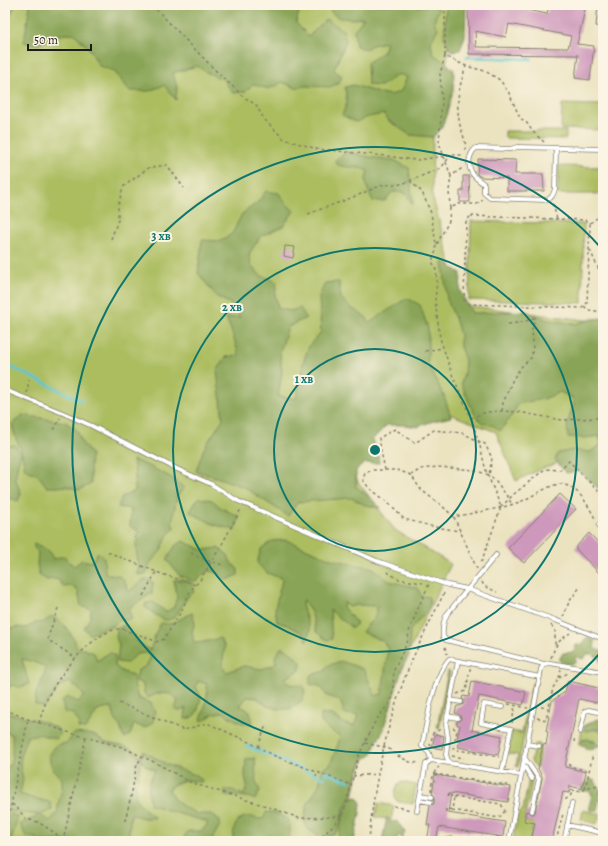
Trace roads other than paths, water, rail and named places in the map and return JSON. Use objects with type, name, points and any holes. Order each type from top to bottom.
[{"type":"lane","points":[[554,148],[555,190],[551,198],[546,200],[490,198],[484,193],[484,184],[471,173],[469,166],[472,152],[476,148],[554,148],[603,149]]},
{"type":"lane","points":[[5,390],[92,426],[177,469],[211,484],[238,501],[377,561],[448,585],[468,589],[603,639]]},
{"type":"lane","points":[[599,526],[603,530]]},
{"type":"lane","points":[[496,555],[447,614],[442,631],[443,637],[446,640],[544,664],[550,662],[603,672]]},
{"type":"lane","points":[[431,760],[429,752],[422,746],[434,691],[444,664],[449,659],[540,676]]},
{"type":"lane","points":[[449,763],[446,755],[448,738],[446,724],[449,717],[458,661]]},
{"type":"lane","points":[[509,841],[532,717],[532,707],[541,669],[544,664]]},
{"type":"lane","points":[[452,701],[461,702]]},
{"type":"lane","points":[[502,707],[484,704],[481,723],[511,729],[502,772]]},
{"type":"lane","points":[[580,732],[585,712],[589,710],[603,713]]},
{"type":"lane","points":[[449,717],[458,718]]},
{"type":"lane","points":[[527,744],[539,746]]},
{"type":"lane","points":[[524,756],[539,779],[532,811]]},
{"type":"lane","points":[[417,811],[426,764],[431,760],[521,775]]},
{"type":"lane","points":[[523,764],[532,779]]},
{"type":"lane","points":[[420,795],[432,797]]},
{"type":"lane","points":[[419,800],[431,802]]},
{"type":"lane","points":[[565,837],[572,803]]},
{"type":"lane","points":[[567,825],[603,833]]},
{"type":"lane","points":[[443,841],[451,839],[460,841]]},
{"type":"waterway","points":[[467,57],[531,59]]},
{"type":"waterway","points":[[5,364],[82,401]]},
{"type":"waterway","points":[[247,746],[324,778]]},
{"type":"waterway","points":[[324,772],[349,781]]}]
